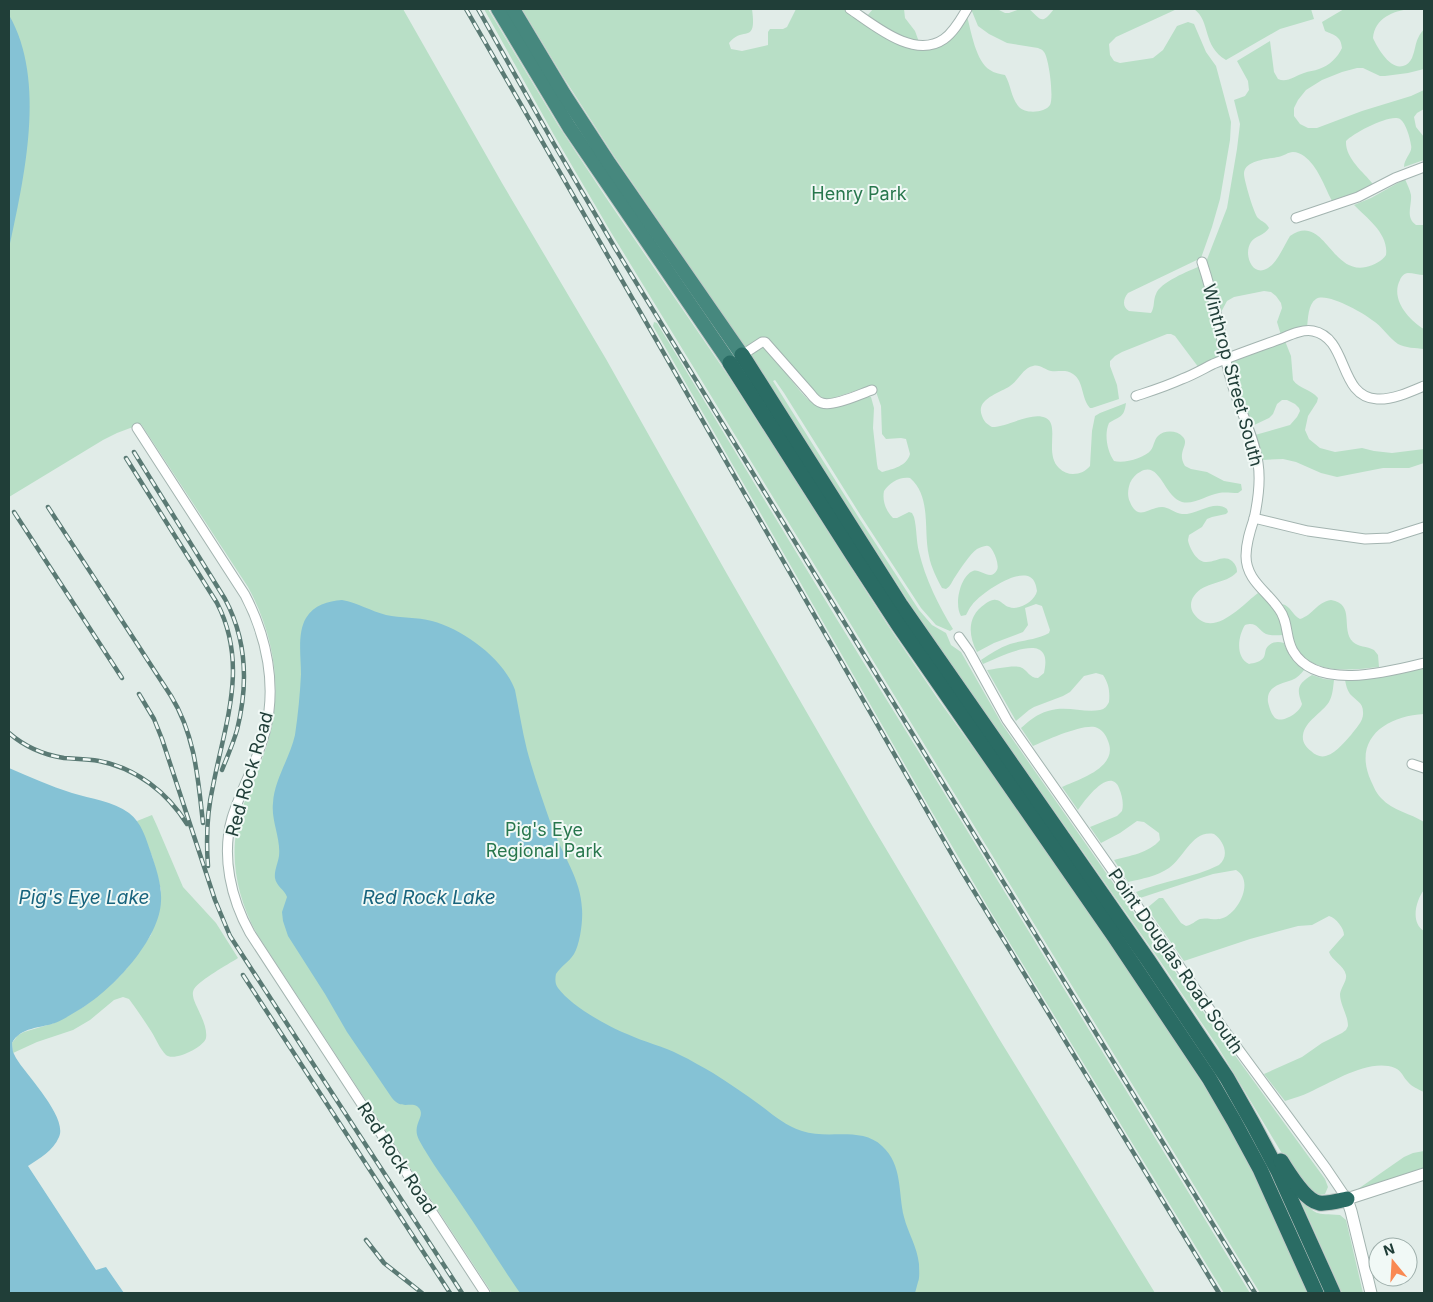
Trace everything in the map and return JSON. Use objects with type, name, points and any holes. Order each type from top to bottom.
[{"type":"highway","points":[[498,9],[569,127],[736,359],[889,612],[1114,936],[1209,1078],[1260,1169],[1316,1293]]},
{"type":"highway","points":[[513,9],[595,141],[736,359],[900,604],[1197,1033],[1286,1169],[1307,1196],[1314,1201],[1322,1203],[1347,1199]]},
{"type":"highway","points":[[1233,1088],[1278,1171],[1333,1293]]},
{"type":"street","points":[[850,9],[898,40],[910,44],[924,45],[933,44],[944,39],[967,9]]},
{"type":"street","points":[[1296,218],[1358,197],[1424,166]]},
{"type":"street","name":"Winthrop Street South","points":[[1202,262],[1214,302],[1231,382],[1258,461],[1259,489],[1246,551],[1247,567],[1254,582],[1284,616],[1293,652],[1304,664],[1316,671],[1345,675],[1373,673],[1424,663]]},
{"type":"street","points":[[1136,396],[1183,379],[1226,359],[1295,334],[1312,331],[1323,335],[1331,342],[1337,350],[1351,383],[1368,397],[1378,399],[1390,398],[1424,386]]},
{"type":"street","points":[[736,359],[762,342],[766,343],[810,394],[822,404],[832,403],[872,390]]},
{"type":"street","name":"Red Rock Road","points":[[137,428],[245,595],[256,618],[265,649],[270,679],[270,696],[265,731],[257,757],[232,817],[229,836],[229,868],[238,909],[250,933],[485,1293]]},
{"type":"street","points":[[1254,518],[1308,531],[1366,539],[1389,538],[1424,527]]},
{"type":"street","name":"Point Douglas Road South","points":[[959,637],[1007,720],[1225,1031],[1347,1199],[1352,1211],[1371,1293]]},
{"type":"street","points":[[1412,764],[1424,768]]},
{"type":"street","points":[[1347,1199],[1424,1174]]},
{"type":"green space","name":"Pig's Eye Regional Park","points":[[9,9],[403,9],[502,183],[606,359],[870,822],[998,1037],[1155,1293],[492,1293],[257,934],[244,904],[236,873],[235,841],[237,825],[262,760],[271,730],[275,693],[273,657],[269,639],[248,587],[141,424],[103,440],[9,497]]},
{"type":"green space","points":[[484,9],[488,9],[558,125],[729,377],[887,624],[1114,949],[1217,1106],[1253,1173],[1308,1293],[1260,1293],[612,234]]},
{"type":"green space","name":"Henry Park","points":[[522,9],[752,9],[751,31],[739,35],[729,43],[731,49],[742,51],[768,45],[768,32],[770,29],[783,29],[787,27],[796,9],[845,9],[874,28],[929,48],[967,16],[981,60],[992,71],[1005,75],[1016,103],[1022,109],[1030,112],[1044,110],[1050,105],[1051,101],[1049,70],[1044,52],[1038,48],[1007,43],[989,34],[978,26],[971,9],[997,9],[1009,13],[1020,9],[1029,9],[1039,18],[1044,19],[1054,9],[1177,9],[1116,37],[1109,44],[1110,55],[1114,61],[1120,63],[1153,58],[1163,50],[1177,26],[1188,22],[1194,24],[1206,52],[1216,66],[1231,122],[1230,140],[1220,199],[1201,258],[1128,293],[1124,303],[1129,311],[1151,313],[1156,294],[1163,285],[1175,277],[1200,266],[1217,333],[1221,358],[1199,368],[1175,336],[1167,334],[1115,356],[1110,361],[1110,366],[1117,385],[1119,399],[1092,408],[1087,404],[1079,381],[1073,374],[1033,366],[1026,369],[1010,386],[985,401],[981,410],[982,416],[986,423],[992,427],[1034,416],[1046,418],[1052,427],[1052,448],[1055,462],[1064,472],[1076,474],[1083,472],[1090,466],[1095,416],[1126,403],[1123,414],[1109,423],[1107,427],[1107,442],[1114,461],[1129,461],[1144,456],[1151,450],[1158,436],[1174,432],[1185,440],[1182,457],[1185,466],[1207,472],[1224,481],[1241,484],[1242,490],[1238,493],[1219,493],[1187,503],[1176,499],[1157,475],[1147,470],[1133,478],[1129,485],[1128,495],[1133,508],[1140,512],[1162,507],[1183,514],[1213,506],[1227,509],[1228,512],[1226,514],[1207,519],[1202,527],[1189,535],[1188,540],[1191,550],[1202,561],[1229,559],[1235,565],[1237,572],[1227,579],[1198,591],[1192,600],[1192,610],[1202,621],[1210,623],[1219,622],[1258,593],[1272,607],[1278,616],[1283,635],[1268,635],[1255,625],[1245,625],[1239,640],[1241,656],[1249,664],[1257,662],[1263,659],[1266,649],[1272,643],[1284,643],[1297,665],[1304,670],[1296,678],[1275,686],[1269,692],[1268,702],[1272,714],[1280,720],[1288,718],[1301,707],[1299,690],[1301,684],[1307,678],[1312,675],[1334,680],[1329,702],[1310,721],[1304,730],[1303,740],[1306,746],[1317,755],[1328,755],[1338,749],[1351,735],[1362,718],[1362,706],[1349,692],[1345,680],[1391,675],[1424,668],[1424,714],[1397,719],[1376,732],[1369,742],[1366,753],[1366,766],[1379,796],[1396,809],[1424,822],[1424,890],[1417,905],[1416,917],[1417,923],[1424,931],[1424,1092],[1411,1085],[1395,1068],[1374,1066],[1351,1072],[1307,1093],[1285,1101],[1264,1074],[1302,1057],[1322,1043],[1342,1033],[1348,1026],[1340,994],[1346,980],[1346,975],[1343,968],[1329,952],[1344,935],[1343,929],[1329,916],[1312,925],[1298,926],[1250,939],[1184,961],[1147,908],[1159,898],[1163,898],[1181,923],[1186,926],[1200,919],[1223,918],[1229,915],[1239,904],[1244,889],[1242,875],[1236,870],[1213,874],[1140,898],[1136,892],[1219,865],[1225,853],[1221,841],[1214,834],[1200,836],[1194,840],[1169,868],[1154,875],[1128,882],[1114,860],[1150,848],[1160,840],[1159,833],[1144,822],[1137,821],[1101,843],[1090,827],[1117,816],[1122,811],[1122,799],[1115,782],[1110,781],[1097,787],[1078,810],[1062,787],[1087,776],[1103,765],[1108,758],[1110,750],[1105,734],[1095,727],[1082,728],[1064,733],[1033,746],[1021,728],[1044,712],[1055,709],[1094,711],[1105,708],[1109,702],[1109,695],[1108,685],[1103,675],[1096,673],[1084,676],[1070,692],[1034,707],[1016,721],[987,670],[1020,667],[1033,677],[1038,678],[1044,673],[1045,660],[1043,653],[1038,649],[1023,649],[983,664],[981,660],[1006,646],[1049,633],[1050,630],[1042,606],[1036,604],[1025,608],[1028,625],[1023,632],[977,652],[972,639],[971,626],[975,614],[990,601],[998,600],[1013,608],[1030,602],[1037,591],[1033,580],[1024,575],[1008,579],[990,589],[976,600],[966,615],[961,616],[958,598],[965,579],[973,571],[989,575],[995,573],[998,568],[994,553],[988,546],[977,549],[971,554],[949,586],[946,589],[942,588],[929,556],[926,515],[921,495],[917,486],[910,478],[902,478],[895,481],[884,491],[885,506],[893,518],[909,512],[912,513],[915,521],[918,548],[925,572],[938,602],[953,629],[950,631],[936,625],[921,608],[784,393],[775,380],[773,381],[919,610],[932,625],[946,633],[951,645],[961,652],[1002,724],[1202,1010],[1325,1179],[1328,1187],[1325,1194],[1315,1194],[1292,1170],[1218,1047],[912,607],[752,357],[614,156]],"holes":[[[797,373],[816,394],[825,399],[874,386],[881,406],[882,434],[886,439],[906,439],[910,454],[906,461],[886,471],[882,472],[878,469],[873,428],[874,408],[871,397],[868,396],[834,407],[820,407],[808,399],[788,376]]]},
{"type":"green space","points":[[873,9],[904,9],[905,18],[915,31],[919,42],[898,35],[867,16]]},
{"type":"green space","points":[[1194,9],[1311,9],[1314,19],[1280,29],[1226,60],[1213,48],[1203,20]]},
{"type":"green space","points":[[1344,9],[1410,9],[1386,17],[1377,25],[1373,38],[1381,52],[1393,65],[1403,66],[1407,64],[1414,54],[1417,40],[1424,29],[1424,69],[1385,76],[1380,76],[1363,68],[1342,72],[1322,80],[1306,90],[1294,108],[1294,116],[1300,124],[1308,128],[1317,128],[1424,90],[1424,109],[1414,117],[1416,127],[1424,137],[1424,160],[1404,167],[1411,151],[1410,142],[1404,124],[1400,119],[1395,118],[1372,125],[1356,133],[1346,141],[1346,147],[1351,159],[1373,184],[1358,192],[1332,201],[1313,165],[1304,156],[1296,152],[1252,163],[1245,169],[1246,183],[1256,215],[1269,228],[1251,242],[1248,253],[1250,263],[1257,270],[1268,268],[1278,258],[1290,236],[1302,231],[1311,232],[1320,237],[1344,262],[1354,267],[1366,267],[1375,264],[1386,255],[1384,240],[1371,221],[1354,205],[1405,179],[1411,195],[1411,218],[1416,225],[1424,225],[1424,275],[1404,274],[1400,279],[1397,294],[1407,315],[1424,329],[1424,349],[1398,344],[1379,325],[1367,317],[1345,304],[1328,298],[1313,301],[1309,312],[1307,328],[1281,335],[1277,322],[1282,308],[1281,303],[1271,292],[1264,291],[1234,297],[1227,301],[1220,314],[1206,262],[1227,208],[1240,124],[1234,100],[1245,96],[1249,90],[1248,81],[1237,61],[1270,41],[1274,72],[1278,79],[1288,80],[1306,72],[1323,68],[1333,61],[1342,48],[1339,38],[1325,31],[1322,22]]},
{"type":"green space","points":[[654,322],[657,323],[1250,1293],[1224,1293],[989,909],[932,812],[653,326]]},
{"type":"green space","points":[[1285,341],[1291,356],[1293,380],[1318,398],[1308,416],[1305,430],[1309,439],[1320,448],[1335,452],[1362,448],[1392,453],[1424,449],[1424,463],[1409,468],[1383,468],[1337,477],[1283,459],[1262,460],[1255,435],[1290,425],[1300,411],[1295,404],[1282,400],[1277,404],[1269,418],[1252,426],[1236,384],[1231,362]]},
{"type":"green space","points":[[1331,600],[1339,602],[1346,612],[1349,637],[1357,645],[1374,650],[1378,655],[1379,667],[1332,669],[1310,662],[1302,654],[1293,639],[1282,604],[1300,619],[1322,603]]},
{"type":"green space","points":[[152,815],[183,887],[216,923],[238,958],[208,977],[193,990],[194,1000],[206,1029],[204,1042],[182,1055],[170,1057],[166,1055],[129,999],[123,997],[114,1000],[90,1020],[73,1030],[37,1042],[13,1053],[12,1043],[18,1035],[54,1023],[85,1006],[116,980],[151,935],[161,890],[152,856],[137,821]]},
{"type":"green space","points":[[1424,1151],[1424,1169],[1358,1189],[1404,1157]]},
{"type":"green space","points":[[1300,1196],[1313,1211],[1321,1214],[1340,1215],[1346,1220],[1363,1293],[1342,1293]]},
{"type":"water","points":[[9,15],[21,41],[27,69],[30,99],[26,161],[9,249]]},
{"type":"water","name":"Red Rock Lake","points":[[342,600],[386,615],[421,619],[444,625],[469,638],[481,647],[502,667],[510,678],[515,690],[525,742],[536,779],[552,827],[575,877],[581,898],[582,920],[579,939],[574,954],[556,974],[556,985],[558,988],[571,1002],[600,1021],[692,1061],[791,1126],[812,1133],[864,1136],[882,1146],[889,1154],[897,1170],[904,1217],[918,1257],[919,1280],[915,1293],[520,1293],[419,1140],[417,1125],[421,1111],[413,1105],[399,1104],[392,1098],[347,1032],[288,936],[283,921],[282,912],[287,897],[275,878],[279,843],[273,816],[273,803],[276,786],[295,735],[301,682],[301,631],[306,618],[313,610],[332,601]]},
{"type":"water","name":"Pig's Eye Lake","points":[[9,768],[64,790],[109,803],[129,813],[143,831],[160,883],[161,901],[159,916],[144,947],[133,962],[94,1000],[55,1023],[25,1031],[12,1043],[16,1058],[45,1096],[60,1129],[59,1137],[53,1146],[46,1154],[28,1166],[96,1270],[106,1267],[124,1293],[9,1293]]},
{"type":"railway","points":[[466,9],[958,865],[1219,1293]]},
{"type":"railway","points":[[478,9],[615,248],[1255,1293]]},
{"type":"railway","points":[[134,452],[225,599],[238,631],[243,663],[243,697],[237,730],[222,770]]},
{"type":"railway","points":[[126,458],[217,603],[227,626],[232,649],[232,694],[208,816],[208,866]]},
{"type":"railway","points":[[48,507],[179,711],[194,757],[203,823]]},
{"type":"railway","points":[[14,512],[122,678]]},
{"type":"railway","points":[[139,694],[154,719],[162,739],[215,900],[230,936],[462,1293]]},
{"type":"railway","points":[[9,733],[28,746],[49,755],[99,761],[126,769],[160,792],[179,812],[187,824]]},
{"type":"railway","points":[[243,975],[450,1293]]},
{"type":"railway","points":[[366,1240],[384,1263],[422,1293]]}]
